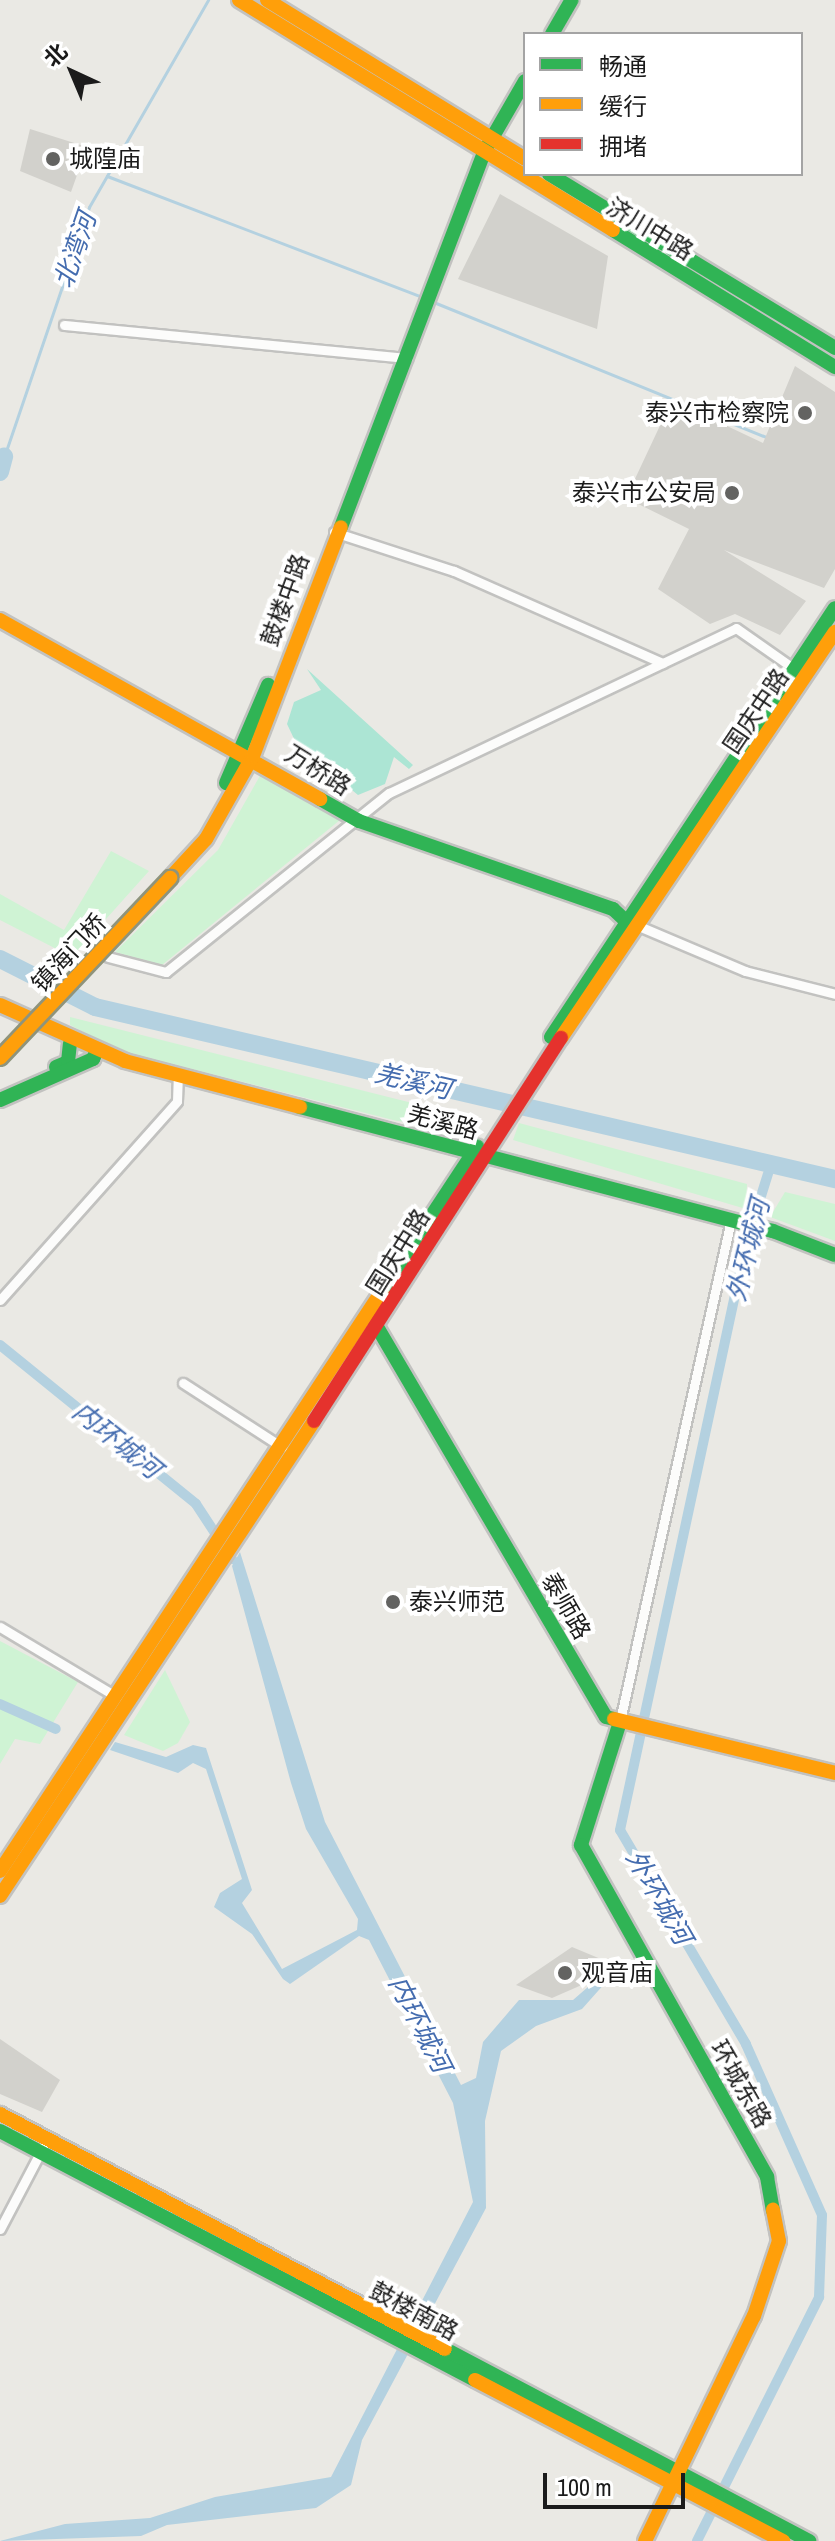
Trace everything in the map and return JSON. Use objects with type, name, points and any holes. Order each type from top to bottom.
[{"type":"street","name":"济川中路","points":[[239,0],[484,143],[523,158]]},
{"type":"street","name":"济川中路","points":[[267,0],[523,168]]},
{"type":"street","points":[[553,32],[572,0]]},
{"type":"street","name":"鼓楼中路","points":[[166,876],[206,839],[249,753],[418,322],[484,143],[523,84]]},
{"type":"street","name":"济川中路","points":[[536,176],[835,367]]},
{"type":"street","name":"济川中路","points":[[552,176],[835,348]]},
{"type":"street","points":[[64,325],[403,357],[249,753]]},
{"type":"street","points":[[334,532],[454,571],[663,663]]},
{"type":"street","name":"国庆中路","points":[[634,924],[835,608]]},
{"type":"street","name":"万桥路","points":[[0,620],[249,753],[359,821],[613,909],[634,924]]},
{"type":"street","points":[[108,957],[166,972],[279,875],[359,821],[389,793],[451,759],[736,628],[796,670]]},
{"type":"street","name":"国庆中路","points":[[0,1896],[234,1534],[377,1327],[493,1131],[835,632]]},
{"type":"street","points":[[0,1046],[166,876]]},
{"type":"street","name":"镇海门桥","points":[[0,1058],[166,876]]},
{"type":"street","points":[[634,924],[745,971],[835,994]]},
{"type":"street","name":"羌溪路","points":[[0,1005],[95,1055]]},
{"type":"street","name":"羌溪路","points":[[0,1014],[95,1055],[178,1080],[773,1231],[835,1255]]},
{"type":"street","points":[[0,1093],[68,1062],[70,1044]]},
{"type":"street","points":[[0,1100],[95,1055]]},
{"type":"street","points":[[0,1300],[177,1101],[178,1080]]},
{"type":"street","name":"国庆中路","points":[[234,1534],[282,1447],[369,1312],[476,1158]]},
{"type":"street","points":[[731,1220],[625,1726],[835,1773]]},
{"type":"street","name":"泰师路","points":[[369,1312],[606,1717],[625,1726]]},
{"type":"street","points":[[183,1383],[282,1447]]},
{"type":"street","name":"国庆中路","points":[[0,1871],[117,1698],[220,1556]]},
{"type":"street","points":[[0,1627],[117,1698]]},
{"type":"street","name":"环城东路","points":[[625,1726],[581,1845],[733,2111],[777,2205],[779,2241],[754,2316],[645,2541]]},
{"type":"street","name":"鼓楼南路","points":[[0,2114],[44,2146],[421,2347],[706,2494],[783,2541]]},
{"type":"street","name":"鼓楼南路","points":[[0,2131],[44,2146]]},
{"type":"street","points":[[0,2229],[44,2146]]},
{"type":"street","name":"鼓楼南路","points":[[734,2509],[809,2541]]},
{"type":"green space","points":[[307,669],[413,765],[409,769],[394,757],[385,784],[358,795],[297,745],[287,724],[294,702],[321,690]]},
{"type":"green space","points":[[261,774],[340,820],[162,965],[115,952],[218,850]]},
{"type":"green space","points":[[111,851],[149,871],[72,957],[0,920],[0,894],[64,930]]},
{"type":"green space","points":[[70,1017],[468,1117],[466,1127],[397,1121],[121,1051],[70,1025]]},
{"type":"green space","points":[[519,1123],[747,1184],[746,1209],[513,1140]]},
{"type":"green space","points":[[785,1192],[835,1204],[835,1241],[770,1217]]},
{"type":"green space","points":[[0,1641],[78,1682],[40,1744],[15,1739],[0,1764]]},
{"type":"green space","points":[[165,1670],[190,1722],[178,1743],[163,1751],[124,1735]]},
{"type":"water","points":[[240,1552],[325,1822],[461,2085],[476,2078],[483,2042],[519,2000],[573,2000],[619,1960],[622,1964],[582,2009],[536,2026],[501,2051],[485,2121],[486,2208],[362,2440],[351,2485],[316,2508],[167,2525],[141,2536],[0,2541],[65,2524],[150,2518],[215,2497],[331,2477],[473,2202],[453,2103],[369,1940],[359,1936],[290,1984],[283,1979],[252,1934],[214,1907],[220,1893],[242,1879],[206,1769],[193,1763],[178,1773],[110,1750],[115,1742],[166,1757],[193,1745],[206,1748],[252,1890],[242,1903],[282,1969],[357,1930],[358,1919],[306,1829],[291,1783],[232,1566]]},
{"type":"building","name":"城隍庙","points":[[30,129],[87,147],[71,192],[20,171]]},
{"type":"building","points":[[500,194],[608,256],[597,329],[458,279]]},
{"type":"building","points":[[795,366],[835,392],[835,569],[824,588],[724,550],[806,601],[780,635],[735,614],[710,624],[658,589],[689,529],[626,498],[672,400],[763,443]]},
{"type":"building","name":"观音庙","points":[[572,1947],[608,1962],[584,1984],[552,1998],[516,1985]]},
{"type":"building","points":[[0,2039],[60,2080],[42,2112],[0,2094]]},
{"type":"waterway","name":"北湾河","points":[[4,457],[89,207],[208,0]]},
{"type":"waterway","points":[[107,176],[424,298]]},
{"type":"waterway","points":[[431,301],[768,438]]},
{"type":"waterway","name":"北湾河","points":[[0,472],[4,457]]},
{"type":"waterway","name":"羌溪河","points":[[0,959],[95,1007],[835,1179]]},
{"type":"waterway","name":"外环城河","points":[[697,2541],[819,2297],[822,2215],[746,2044],[620,1830],[746,1244],[771,1164]]},
{"type":"waterway","name":"内环城河","points":[[0,1345],[196,1504],[232,1559]]},
{"type":"waterway","points":[[0,1704],[56,1729]]},
{"type":"traffic: fast","points":[[553,32],[572,0]]},
{"type":"traffic: fast","points":[[341,527],[484,152],[523,84]]},
{"type":"traffic: fast","points":[[552,176],[835,348]]},
{"type":"traffic: fast","points":[[613,230],[835,367]]},
{"type":"traffic: fast","points":[[551,1037],[835,608]]},
{"type":"traffic: fast","points":[[226,783],[268,685]]},
{"type":"traffic: fast","points":[[320,799],[359,821],[613,909],[627,922]]},
{"type":"traffic: fast","points":[[56,1067],[68,1062],[70,1044]]},
{"type":"traffic: fast","points":[[0,1100],[93,1059],[97,1050]]},
{"type":"traffic: fast","points":[[300,1107],[773,1231],[835,1255]]},
{"type":"traffic: fast","points":[[382,1291],[477,1147]]},
{"type":"traffic: fast","points":[[373,1320],[606,1717],[614,1719]]},
{"type":"traffic: fast","points":[[619,1725],[581,1845],[767,2177],[773,2210]]},
{"type":"traffic: fast","points":[[0,2131],[475,2380]]},
{"type":"traffic: fast","points":[[445,2349],[809,2541]]},
{"type":"traffic: slow","points":[[239,0],[523,175]]},
{"type":"traffic: slow","points":[[267,0],[523,158]]},
{"type":"traffic: slow","points":[[525,176],[613,230]]},
{"type":"traffic: slow","points":[[170,878],[206,839],[253,756],[341,527]]},
{"type":"traffic: slow","points":[[0,620],[320,799]]},
{"type":"traffic: slow","points":[[561,1038],[835,632]]},
{"type":"traffic: slow","points":[[0,1058],[170,878]]},
{"type":"traffic: slow","points":[[0,1005],[125,1061],[300,1107]]},
{"type":"traffic: slow","points":[[0,1871],[382,1291]]},
{"type":"traffic: slow","points":[[0,1896],[314,1421]]},
{"type":"traffic: slow","points":[[614,1719],[835,1773]]},
{"type":"traffic: slow","points":[[0,2114],[445,2349]]},
{"type":"traffic: slow","points":[[645,2541],[754,2316],[779,2241],[773,2210]]},
{"type":"traffic: slow","points":[[475,2380],[783,2541]]},
{"type":"traffic: jam","points":[[314,1421],[561,1038]]},
{"type":"place","name":"城隍庙","points":[[53,159]]},
{"type":"place","name":"泰兴市检察院","points":[[805,413]]},
{"type":"place","name":"泰兴市公安局","points":[[732,493]]},
{"type":"place","name":"泰兴师范","points":[[393,1602]]},
{"type":"place","name":"观音庙","points":[[565,1973]]}]
